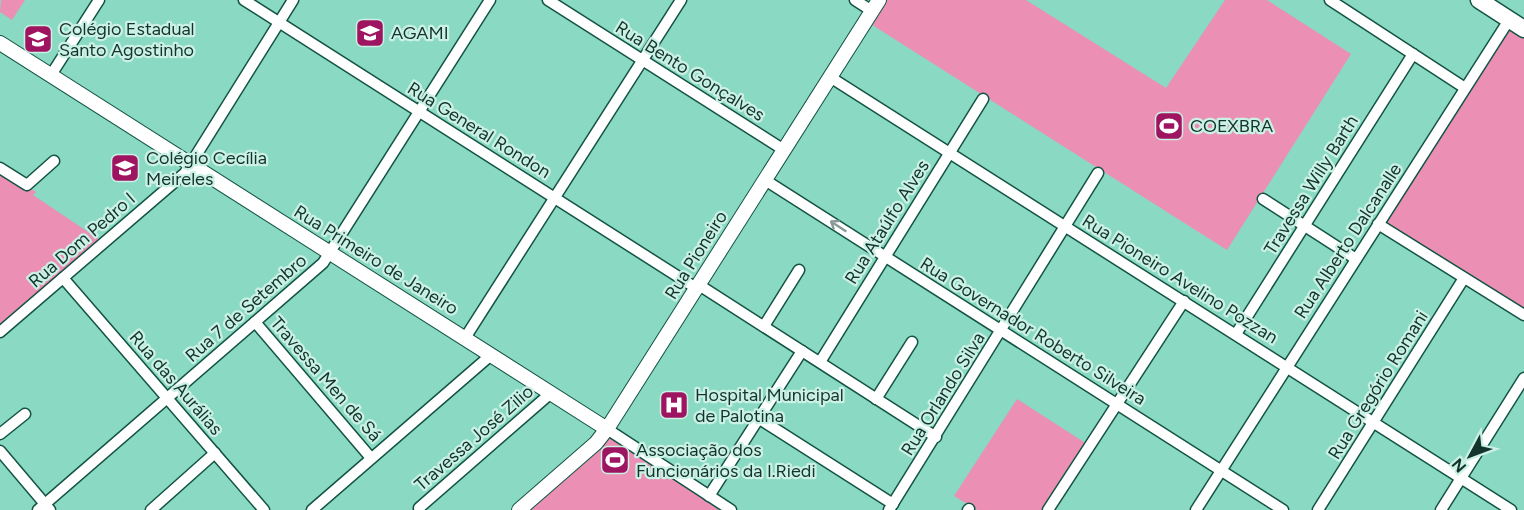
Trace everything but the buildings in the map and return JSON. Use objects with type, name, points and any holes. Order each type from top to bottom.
[{"type":"main road","points":[[1479,0],[1524,29]]},
{"type":"street","points":[[51,75],[99,0]]},
{"type":"street","name":"Rua General Rondon","points":[[244,0],[555,198],[764,326],[936,437]]},
{"type":"street","name":"Rua Dom Pedro I","points":[[0,332],[188,168],[293,0]]},
{"type":"street","name":"Rua 7 de Setembro","points":[[44,508],[322,263],[490,0]]},
{"type":"street","name":"Rua Bento Gonçalves","points":[[548,0],[784,150]]},
{"type":"street","points":[[465,338],[681,0]]},
{"type":"street","points":[[855,0],[876,5]]},
{"type":"street","points":[[1330,0],[1465,88]]},
{"type":"street","name":"Rua Pioneiro","points":[[519,510],[596,443],[607,429],[876,5]]},
{"type":"street","name":"Rua Alberto Dalcanalle","points":[[1196,510],[1509,20]]},
{"type":"street","name":"Rua Primeiro de Janeiro","points":[[0,43],[188,168],[330,252],[731,510]]},
{"type":"street","name":"Travessa Willy Barth","points":[[1236,334],[1413,54]]},
{"type":"street","name":"Rua Pioneiro Avelino Pozzan","points":[[830,77],[1510,510]]},
{"type":"street","name":"Rua Ataúlfo Alves","points":[[820,362],[983,99]]},
{"type":"street","points":[[0,168],[27,185],[54,161]]},
{"type":"street","name":"Rua Orlando Silva","points":[[891,507],[1002,331],[1098,172]]},
{"type":"street","name":"Rua Governador Roberto Silveira","points":[[765,180],[1283,510]]},
{"type":"street","points":[[1263,199],[1356,259]]},
{"type":"street","points":[[1378,224],[1524,315]]},
{"type":"street","points":[[764,326],[799,270]]},
{"type":"street","name":"Rua das Aurálias","points":[[63,278],[264,510]]},
{"type":"street","name":"Rua Gregório Romani","points":[[1318,510],[1464,278]]},
{"type":"street","points":[[1049,510],[1184,301]]},
{"type":"street","name":"Travessa Men de Sá","points":[[255,322],[371,458]]},
{"type":"street","points":[[876,399],[912,342]]},
{"type":"street","points":[[709,496],[802,351]]},
{"type":"street","points":[[312,510],[491,355]]},
{"type":"street","points":[[1441,510],[1524,378]]},
{"type":"street","name":"Travessa José Zilio","points":[[419,508],[551,393]]},
{"type":"street","points":[[0,434],[25,414]]},
{"type":"street","points":[[758,418],[891,507]]},
{"type":"street","points":[[0,451],[44,508]]},
{"type":"street","points":[[151,510],[215,453]]},
{"type":"shaded area","points":[[1,0],[25,0],[12,20],[0,12]]},
{"type":"shaded area","name":"COEXBRA","points":[[879,0],[1026,0],[1166,88],[1225,0],[1267,0],[1351,54],[1227,250],[866,21]]},
{"type":"shaded area","points":[[1509,20],[1524,29],[1524,315],[1378,224]]},
{"type":"shaded area","points":[[0,168],[36,192],[33,195],[100,240],[0,332]]},
{"type":"shaded area","points":[[1017,399],[1090,446],[1048,510],[977,510],[954,496]]},
{"type":"shaded area","name":"Associação dos Funcionários da I.Riedi","points":[[607,429],[731,510],[519,510]]},
{"type":"place","name":"AGAMI","points":[[370,33]]},
{"type":"place","name":"Colégio Estadual Santo Agostinho","points":[[38,39]]},
{"type":"place","name":"COEXBRA","points":[[1169,126]]},
{"type":"place","name":"Colégio Cecília Meireles","points":[[125,168]]},
{"type":"place","name":"Hospital Municipal de Palotina","points":[[674,405]]},
{"type":"place","name":"Associação dos Funcionários da I.Riedi","points":[[615,460]]}]
